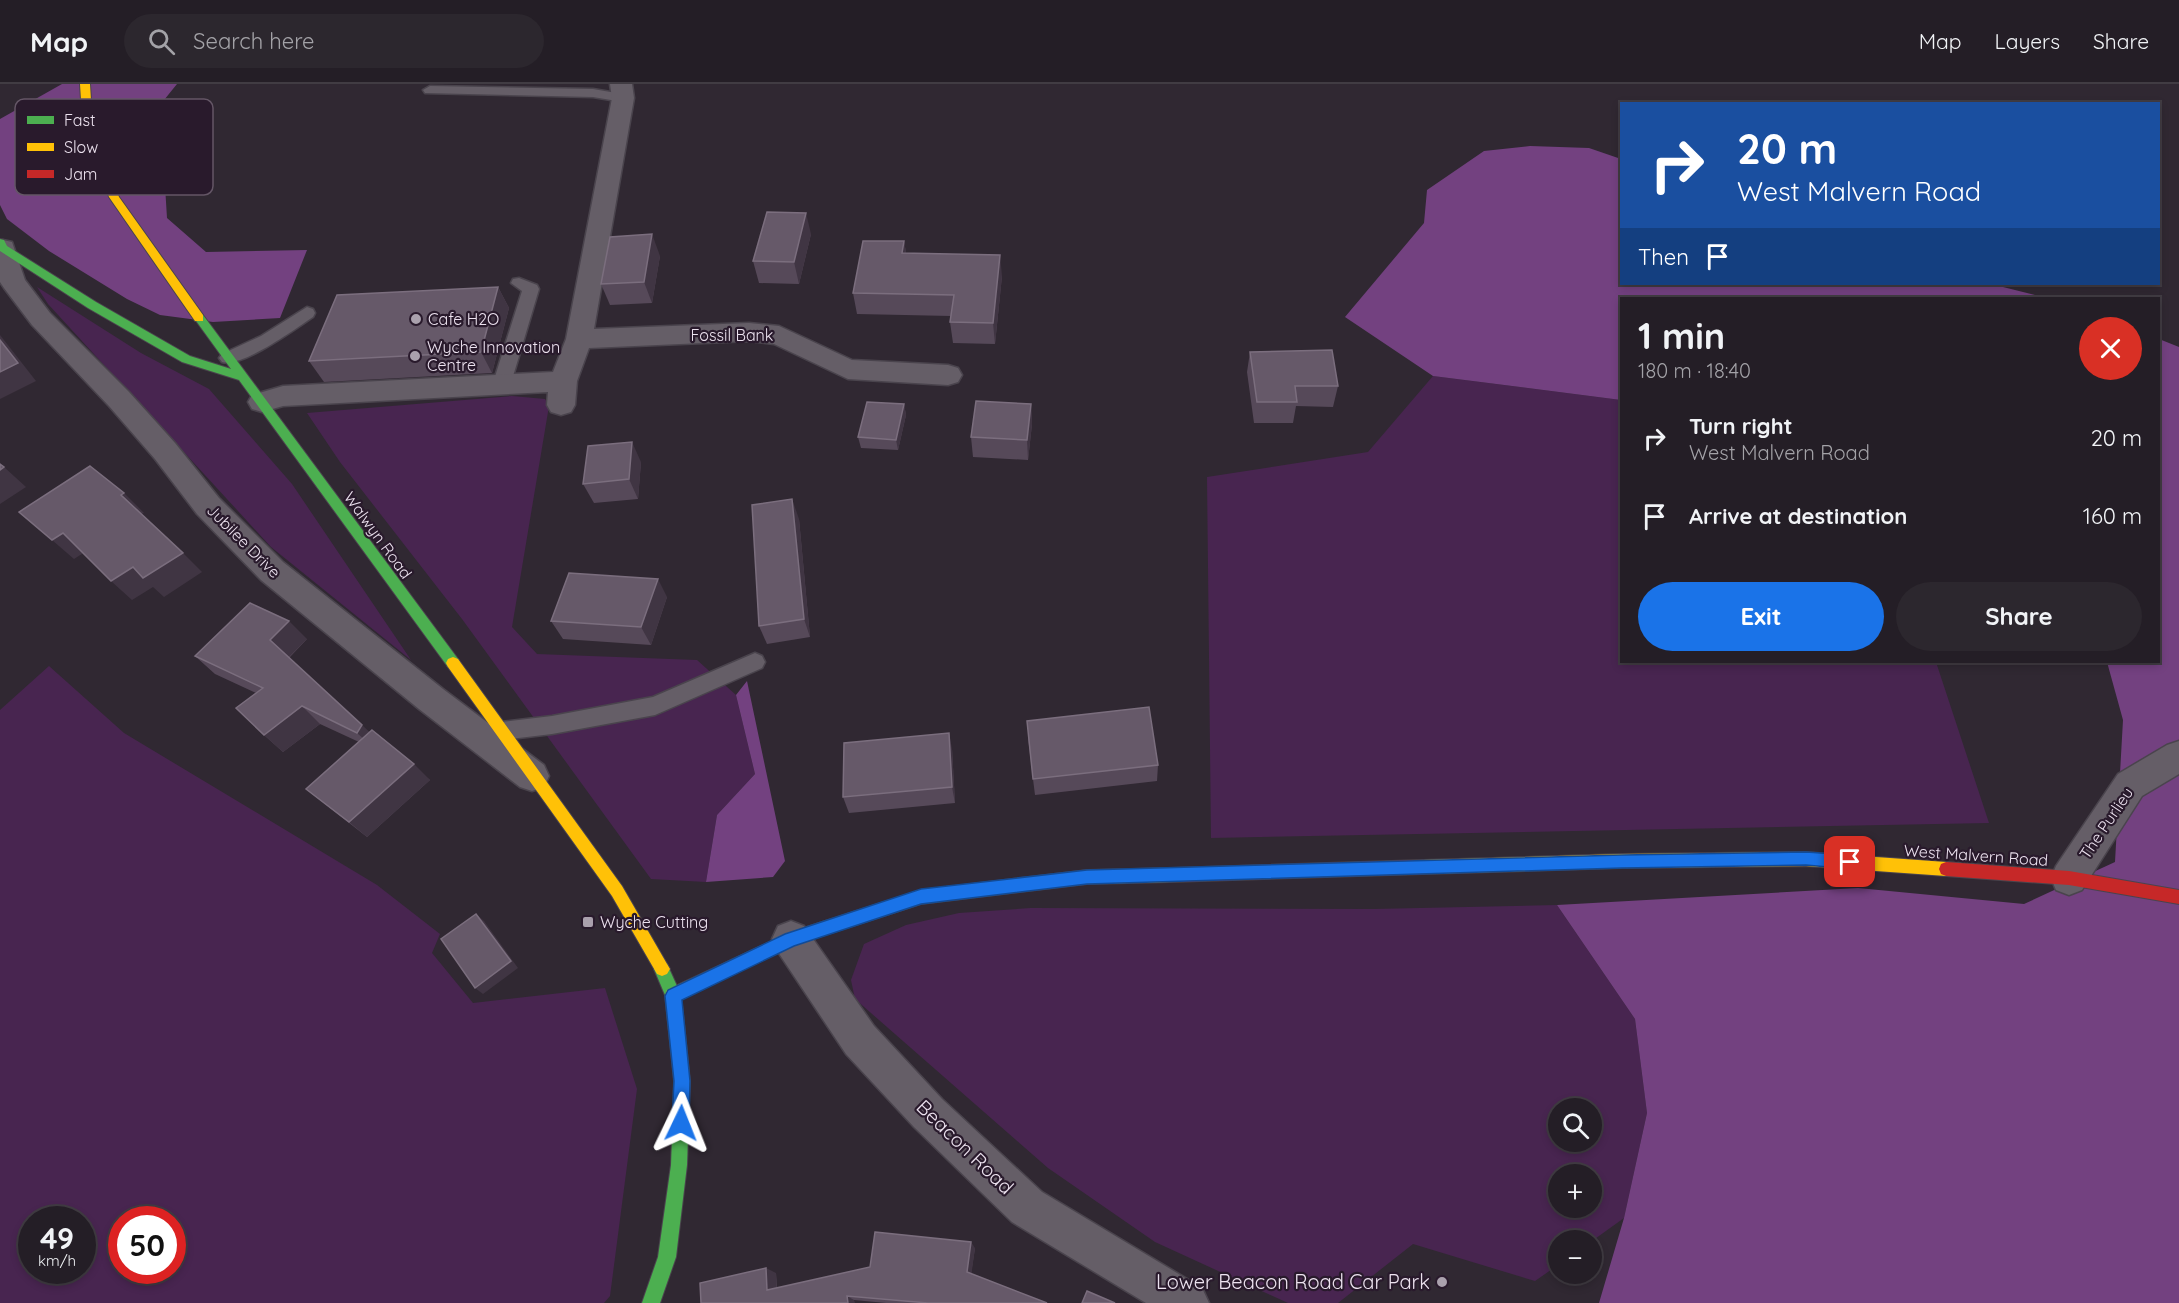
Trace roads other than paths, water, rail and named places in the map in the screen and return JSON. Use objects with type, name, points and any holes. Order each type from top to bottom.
[{"type":"main road","name":"Walwyn Road","points":[[86,84],[87,99]]},
{"type":"main road","name":"Walwyn Road","points":[[113,195],[160,266],[541,783],[617,891],[658,960],[673,996],[682,1081],[679,1165],[667,1257],[651,1303]]},
{"type":"main road","name":"Jubilee Drive","points":[[2,245],[92,305],[186,359],[242,377]]},
{"type":"main road","name":"West Malvern Road","points":[[673,996],[791,939],[921,897],[1087,877],[1611,862],[1806,859],[2069,878],[2179,897]]},
{"type":"street","points":[[262,402],[283,396],[502,383],[562,393],[579,339],[622,91]]},
{"type":"street","name":"Jubilee Drive","points":[[2,245],[13,282],[41,319],[119,399],[165,451],[208,506],[272,571],[431,699],[541,783]]},
{"type":"street","name":"Fossil Bank","points":[[579,339],[749,332],[779,334],[848,369],[948,375]]},
{"type":"street","name":"The Purlieu","points":[[2069,878],[2130,785],[2179,756]]},
{"type":"street","name":"Beacon Road","points":[[791,939],[860,1040],[928,1113],[1027,1207],[1187,1303]]},
{"type":"lane","points":[[430,90],[593,93],[622,91]]},
{"type":"lane","points":[[502,383],[531,289],[519,283]]},
{"type":"lane","points":[[228,358],[267,340],[307,313]]},
{"type":"lane","points":[[501,731],[552,725],[655,706],[755,662]]},
{"type":"place","name":"Cafe H2O","points":[[416,319]]},
{"type":"place","name":"Wyche Innovation Centre","points":[[415,356]]},
{"type":"place","name":"Wyche Cutting","points":[[588,922]]},
{"type":"place","name":"Lower Beacon Road Car Park","points":[[1442,1282]]}]
